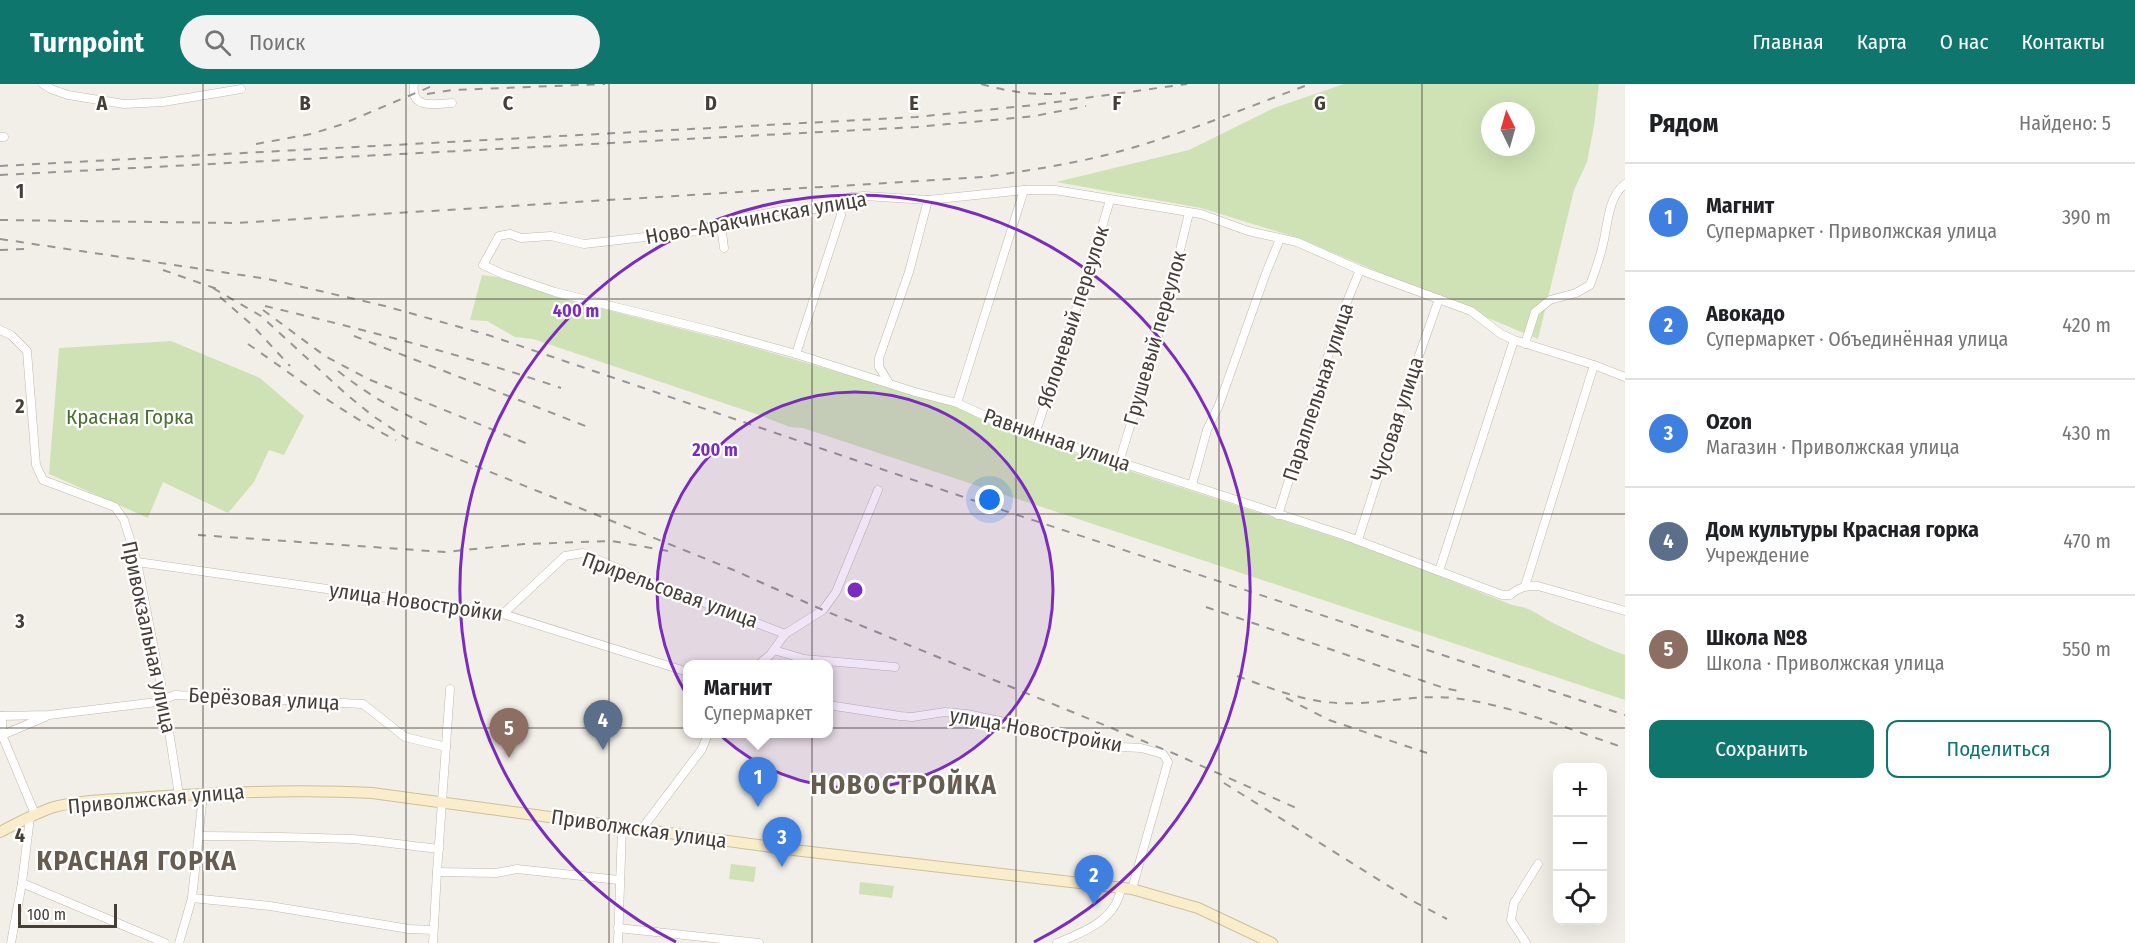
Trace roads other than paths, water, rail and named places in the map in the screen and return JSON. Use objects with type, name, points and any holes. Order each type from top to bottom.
[{"type":"main road","name":"Приволжская улица","points":[[0,832],[33,816],[67,804],[259,790],[372,793],[826,854],[1127,888],[1198,908],[1272,943]]},
{"type":"street","points":[[43,84],[68,95],[124,104],[163,102],[241,89]]},
{"type":"street","points":[[414,84],[413,94],[418,102],[452,103]]},
{"type":"street","points":[[1525,344],[1535,312],[1550,300],[1576,293],[1590,285],[1603,245],[1612,203],[1617,191],[1625,184]]},
{"type":"street","points":[[957,403],[1024,190]]},
{"type":"street","name":"Ново-Аракчинская улица","points":[[483,264],[499,236],[504,234],[521,238],[551,236],[584,244],[687,233],[736,219],[784,210],[818,209],[851,197],[928,200],[1024,190],[1055,190],[1201,214],[1248,231],[1297,242],[1360,270],[1471,312],[1501,334],[1514,340],[1625,376]]},
{"type":"street","points":[[889,383],[879,367],[879,358],[909,272],[928,200]]},
{"type":"street","name":"Яблоневый переулок","points":[[1035,434],[1110,200]]},
{"type":"street","points":[[796,354],[841,215],[836,203]]},
{"type":"street","name":"Грушевый переулок","points":[[1119,462],[1163,320],[1189,213]]},
{"type":"street","points":[[721,225],[724,248]]},
{"type":"street","points":[[1192,485],[1208,430],[1280,238]]},
{"type":"street","name":"Равнинная улица","points":[[483,264],[505,275],[555,292],[796,354],[957,403],[1003,424],[1358,540],[1502,595],[1510,595],[1516,589],[1525,586],[1538,586],[1625,611]]},
{"type":"street","name":"Параллельная улица","points":[[1278,515],[1339,321],[1360,270]]},
{"type":"street","name":"Чусовая улица","points":[[1358,540],[1398,415],[1439,299]]},
{"type":"street","name":"Привокзальная улица","points":[[0,330],[11,335],[27,351],[36,465],[43,480],[115,507],[124,520],[137,562],[164,700],[179,795]]},
{"type":"street","points":[[1439,571],[1514,340]]},
{"type":"street","points":[[1525,586],[1594,365]]},
{"type":"street","points":[[763,660],[774,650],[785,634],[823,610],[836,592],[878,490]]},
{"type":"street","name":"Прирельсовая улица","points":[[503,614],[565,556],[583,553],[635,576],[785,634]]},
{"type":"street","name":"улица Новостройки","points":[[137,562],[503,614],[683,671]]},
{"type":"street","name":"Прирельсовая улица","points":[[774,650],[815,660]]},
{"type":"street","name":"Прирельсовая улица","points":[[833,662],[895,667]]},
{"type":"street","points":[[433,943],[450,689]]},
{"type":"street","name":"Берёзовая улица","points":[[1,716],[49,715],[164,700],[175,695],[363,704],[405,737],[446,747]]},
{"type":"street","name":"улица Новостройки","points":[[833,706],[912,717],[945,712],[967,714],[1163,754],[1168,762],[1127,888]]},
{"type":"street","points":[[1,736],[49,715]]},
{"type":"street","points":[[1,716],[1,736],[33,816],[11,943]]},
{"type":"street","points":[[640,830],[702,749],[706,738]]},
{"type":"street","points":[[179,943],[192,898],[203,794]]},
{"type":"street","points":[[618,943],[622,828]]},
{"type":"street","points":[[199,836],[276,835],[352,839],[438,849]]},
{"type":"street","points":[[1526,943],[1511,920],[1514,903],[1538,864]]},
{"type":"street","points":[[436,872],[496,873],[517,869],[620,880]]},
{"type":"street","points":[[22,883],[165,943]]},
{"type":"street","points":[[1057,943],[1074,940],[1104,920],[1127,888]]},
{"type":"street","points":[[192,898],[270,906],[409,929],[433,930]]},
{"type":"street","points":[[618,928],[759,943]]},
{"type":"railway","points":[[256,144],[311,134],[340,125],[437,84]]},
{"type":"railway","points":[[427,94],[453,90],[605,84]]},
{"type":"railway","points":[[981,84],[1023,93],[1066,93]]},
{"type":"railway","points":[[0,166],[916,117],[1034,105],[1187,84]]},
{"type":"railway","points":[[0,220],[234,223],[984,177],[1076,162],[1132,148],[1310,84]]},
{"type":"railway","points":[[0,175],[917,127],[1035,116],[1086,106]]},
{"type":"railway","points":[[0,239],[268,279],[385,306],[488,335],[984,504],[1625,715]]},
{"type":"railway","points":[[0,250],[24,249]]},
{"type":"railway","points":[[163,270],[220,290]]},
{"type":"railway","points":[[213,288],[261,316],[346,394],[406,438],[731,569],[823,610],[1175,754],[1296,808]]},
{"type":"railway","points":[[220,297],[252,325],[290,366]]},
{"type":"railway","points":[[265,306],[414,344],[561,388]]},
{"type":"railway","points":[[263,310],[325,356],[368,379],[528,444]]},
{"type":"railway","points":[[354,336],[588,427]]},
{"type":"railway","points":[[248,344],[339,407],[396,440]]},
{"type":"railway","points":[[338,371],[382,402],[430,426]]},
{"type":"railway","points":[[198,535],[445,552],[524,544],[612,541],[668,551]]},
{"type":"railway","points":[[1206,607],[1444,688],[1464,692]]},
{"type":"railway","points":[[1237,676],[1287,694],[1326,702],[1353,703],[1439,697],[1474,701],[1540,718],[1625,748]]},
{"type":"railway","points":[[1286,698],[1329,720],[1427,753]]},
{"type":"railway","points":[[1224,783],[1411,900],[1447,919]]},
{"type":"place","name":"Дом культуры Красная горка","points":[[603,750]]},
{"type":"place","name":"Школа №8","points":[[509,758]]},
{"type":"place","name":"Магнит","points":[[758,807]]},
{"type":"place","name":"Ozon","points":[[782,867]]},
{"type":"place","name":"Авокадо","points":[[1094,905]]},
{"type":"district","name":"НОВОСТРОЙКА","points":[[904,785]]},
{"type":"district","name":"КРАСНАЯ ГОРКА","points":[[137,861]]},
{"type":"park label","name":"Красная Горка","points":[[130,417]]}]
